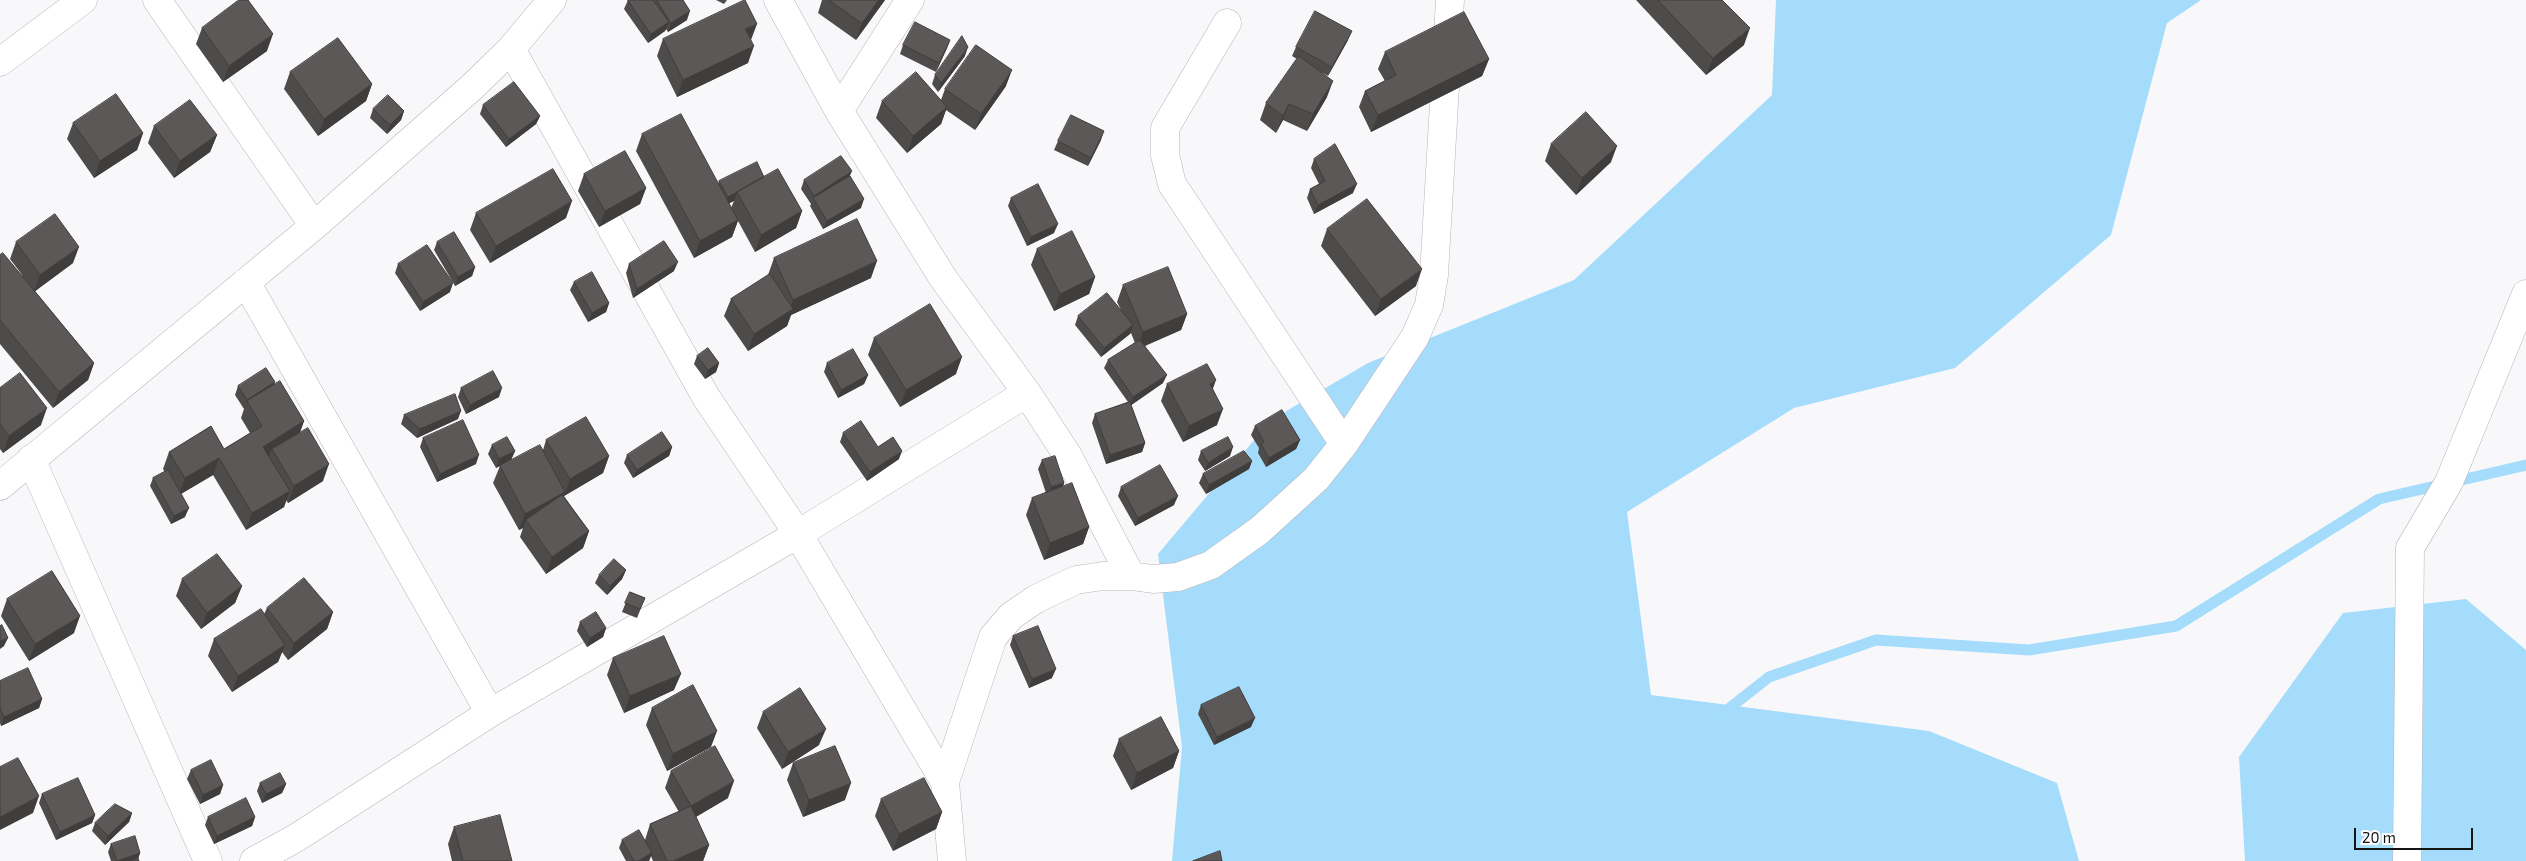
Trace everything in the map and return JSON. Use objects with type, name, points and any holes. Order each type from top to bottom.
[{"type":"street","points":[[0,62],[83,0]]},
{"type":"street","points":[[157,0],[314,226]]},
{"type":"street","points":[[0,486],[314,226],[472,87],[511,49],[552,0]]},
{"type":"street","points":[[778,0],[839,111],[943,278],[1027,393],[1068,456],[1131,576]]},
{"type":"street","points":[[839,111],[910,0]]},
{"type":"street","points":[[952,861],[945,782],[993,637],[1011,616],[1036,598],[1076,580],[1102,576],[1131,576],[1153,579],[1178,577],[1211,565],[1260,530],[1316,479],[1344,444],[1415,337],[1429,305],[1434,275],[1450,0]]},
{"type":"street","points":[[1227,23],[1165,128],[1165,154],[1172,184],[1344,444]]},
{"type":"street","points":[[511,49],[706,397],[798,534],[945,782]]},
{"type":"street","points":[[246,282],[490,713]]},
{"type":"street","points":[[2408,861],[2410,548],[2449,482],[2526,294]]},
{"type":"street","points":[[254,861],[296,838],[490,713],[798,534],[1027,393]]},
{"type":"street","points":[[31,460],[208,861]]},
{"type":"water","points":[[1776,0],[2201,0],[2167,23],[2111,235],[1955,368],[1794,408],[1627,512],[1651,695],[1929,731],[2057,783],[2079,861],[1172,861],[1182,747],[1158,554],[1271,420],[1368,363],[1574,280],[1772,95]]},
{"type":"water","points":[[2466,599],[2526,650],[2526,861],[2245,861],[2239,757],[2343,613]]},
{"type":"building","points":[[239,0],[248,0],[273,34],[229,66],[202,28]]},
{"type":"building","points":[[628,0],[653,0],[669,22],[651,34]]},
{"type":"building","points":[[657,0],[683,0],[690,11],[671,23]]},
{"type":"building","points":[[745,0],[757,24],[745,29],[754,46],[683,80],[663,39]]},
{"type":"building","points":[[829,0],[879,0],[862,23]]},
{"type":"building","points":[[1658,0],[1722,0],[1750,28],[1713,58]]},
{"type":"building","points":[[1315,11],[1352,31],[1332,67],[1296,47]]},
{"type":"building","points":[[1464,12],[1489,59],[1378,115],[1365,91],[1396,75],[1385,52]]},
{"type":"building","points":[[915,22],[950,40],[939,63],[903,45]]},
{"type":"building","points":[[962,36],[968,47],[941,83],[935,75]]},
{"type":"building","points":[[338,38],[372,84],[324,119],[290,72]]},
{"type":"building","points":[[976,45],[1012,70],[981,114],[945,89]]},
{"type":"building","points":[[1299,56],[1333,81],[1313,114],[1289,104],[1283,116],[1266,103]]},
{"type":"building","points":[[916,72],[947,107],[913,136],[882,101]]},
{"type":"building","points":[[514,82],[540,116],[509,139],[483,105]]},
{"type":"building","points":[[116,94],[143,133],[100,161],[73,123]]},
{"type":"building","points":[[388,95],[404,111],[390,125],[373,109]]},
{"type":"building","points":[[190,100],[217,135],[180,161],[154,126]]},
{"type":"building","points":[[1586,112],[1617,146],[1582,178],[1551,144]]},
{"type":"building","points":[[681,114],[738,220],[700,241],[642,134]]},
{"type":"building","points":[[1071,115],[1104,131],[1091,158],[1058,141]]},
{"type":"building","points":[[1335,144],[1357,184],[1318,205],[1310,189],[1325,181],[1314,159]]},
{"type":"building","points":[[625,151],[646,188],[605,211],[584,174]]},
{"type":"building","points":[[841,156],[852,171],[814,196],[804,180]]},
{"type":"building","points":[[757,162],[764,177],[728,197],[719,181]]},
{"type":"building","points":[[553,169],[572,201],[496,246],[476,213]]},
{"type":"building","points":[[778,169],[802,211],[761,235],[737,192]]},
{"type":"building","points":[[850,176],[864,199],[827,221],[813,198]]},
{"type":"building","points":[[1038,184],[1058,224],[1031,237],[1011,198]]},
{"type":"building","points":[[1367,199],[1422,269],[1381,299],[1327,229]]},
{"type":"building","points":[[55,214],[79,247],[40,275],[16,242]]},
{"type":"building","points":[[857,219],[877,261],[793,300],[774,258]]},
{"type":"building","points":[[1072,231],[1095,277],[1060,294],[1037,249]]},
{"type":"building","points":[[454,232],[475,267],[458,277],[437,242]]},
{"type":"building","points":[[664,241],[678,262],[637,289],[629,264]]},
{"type":"building","points":[[427,245],[453,283],[423,302],[398,264]]},
{"type":"building","points":[[3,253],[94,363],[59,392],[0,320],[0,255]]},
{"type":"building","points":[[1168,267],[1187,314],[1143,332],[1123,285]]},
{"type":"building","points":[[592,272],[609,303],[592,313],[574,282]]},
{"type":"building","points":[[770,274],[793,309],[754,334],[731,299]]},
{"type":"building","points":[[1107,293],[1133,325],[1104,348],[1078,316]]},
{"type":"building","points":[[930,304],[962,357],[906,390],[874,338]]},
{"type":"building","points":[[1140,340],[1167,375],[1133,397],[1108,360]]},
{"type":"building","points":[[708,348],[719,363],[708,370],[697,356]]},
{"type":"building","points":[[853,349],[868,375],[841,390],[827,363]]},
{"type":"building","points":[[1207,364],[1216,380],[1210,384],[1223,409],[1189,426],[1167,384]]},
{"type":"building","points":[[266,368],[275,382],[247,400],[238,386]]},
{"type":"building","points":[[493,371],[502,388],[470,405],[461,388]]},
{"type":"building","points":[[20,373],[47,408],[9,436],[0,424],[0,388]]},
{"type":"building","points":[[280,381],[304,421],[263,447],[290,491],[252,513],[219,458],[185,478],[169,452],[211,426],[224,449],[262,426],[247,401]]},
{"type":"building","points":[[455,394],[461,411],[420,429],[404,415]]},
{"type":"building","points":[[1130,402],[1145,443],[1110,455],[1095,414]]},
{"type":"building","points":[[1282,410],[1300,440],[1269,458],[1261,444],[1264,442],[1255,426]]},
{"type":"building","points":[[586,417],[609,456],[570,479],[546,440]]},
{"type":"building","points":[[463,420],[479,455],[440,474],[423,438]]},
{"type":"building","points":[[861,421],[878,447],[893,437],[902,451],[870,472],[843,433]]},
{"type":"building","points":[[308,428],[329,464],[294,486],[272,449]]},
{"type":"building","points":[[662,432],[672,447],[637,470],[627,455]]},
{"type":"building","points":[[507,437],[515,451],[499,459],[492,445]]},
{"type":"building","points":[[1228,437],[1233,447],[1208,463],[1201,451]]},
{"type":"building","points":[[540,445],[565,492],[525,514],[500,466]]},
{"type":"building","points":[[1244,451],[1252,461],[1209,485],[1203,474]]},
{"type":"building","points":[[1055,456],[1064,483],[1051,487],[1042,460]]},
{"type":"building","points":[[1160,465],[1178,496],[1138,518],[1121,487]]},
{"type":"building","points":[[168,470],[189,508],[174,516],[153,478]]},
{"type":"building","points":[[1072,483],[1089,527],[1050,543],[1032,498]]},
{"type":"building","points":[[562,495],[589,531],[552,557],[526,520]]},
{"type":"building","points":[[217,554],[242,586],[207,613],[182,579]]},
{"type":"building","points":[[614,559],[626,570],[610,586],[599,575]]},
{"type":"building","points":[[52,571],[80,616],[35,644],[7,599]]},
{"type":"building","points":[[304,578],[333,612],[294,643],[267,608]]},
{"type":"building","points":[[630,592],[645,598],[640,609],[625,603]]},
{"type":"building","points":[[261,609],[285,645],[238,676],[214,639]]},
{"type":"building","points":[[596,612],[606,628],[590,638],[580,622]]},
{"type":"building","points":[[2,625],[8,638],[0,641],[0,626]]},
{"type":"building","points":[[1038,626],[1056,669],[1032,679],[1013,636]]},
{"type":"building","points":[[664,636],[681,674],[630,696],[613,658]]},
{"type":"building","points":[[28,668],[42,699],[4,717],[0,708],[0,681]]},
{"type":"building","points":[[693,685],[717,731],[673,754],[652,708]]},
{"type":"building","points":[[1239,687],[1255,718],[1217,737],[1201,705]]},
{"type":"building","points":[[800,688],[826,729],[788,752],[763,712]]},
{"type":"building","points":[[1161,717],[1179,751],[1137,773],[1119,739]]},
{"type":"building","points":[[715,746],[734,781],[691,806],[671,771]]},
{"type":"building","points":[[835,746],[851,783],[809,800],[793,763]]},
{"type":"building","points":[[18,758],[39,796],[0,817],[0,767]]},
{"type":"building","points":[[211,760],[223,785],[203,795],[191,770]]},
{"type":"building","points":[[280,773],[286,784],[266,794],[260,783]]},
{"type":"building","points":[[78,778],[95,815],[60,832],[42,794]]},
{"type":"building","points":[[924,778],[942,812],[899,834],[881,799]]},
{"type":"building","points":[[246,798],[255,817],[217,836],[208,817]]},
{"type":"building","points":[[115,804],[132,813],[108,836],[95,823]]},
{"type":"building","points":[[691,806],[709,845],[673,861],[667,861],[650,824]]},
{"type":"building","points":[[500,815],[512,861],[463,861],[454,827]]},
{"type":"building","points":[[639,830],[652,853],[638,861],[634,861],[622,840]]},
{"type":"building","points":[[135,836],[140,853],[117,861],[111,844]]},
{"type":"building","points":[[1220,851],[1222,861],[1193,861]]},
{"type":"waterway","points":[[1722,714],[1769,677],[1876,640],[2029,650],[2176,626],[2379,499],[2526,465]]}]
